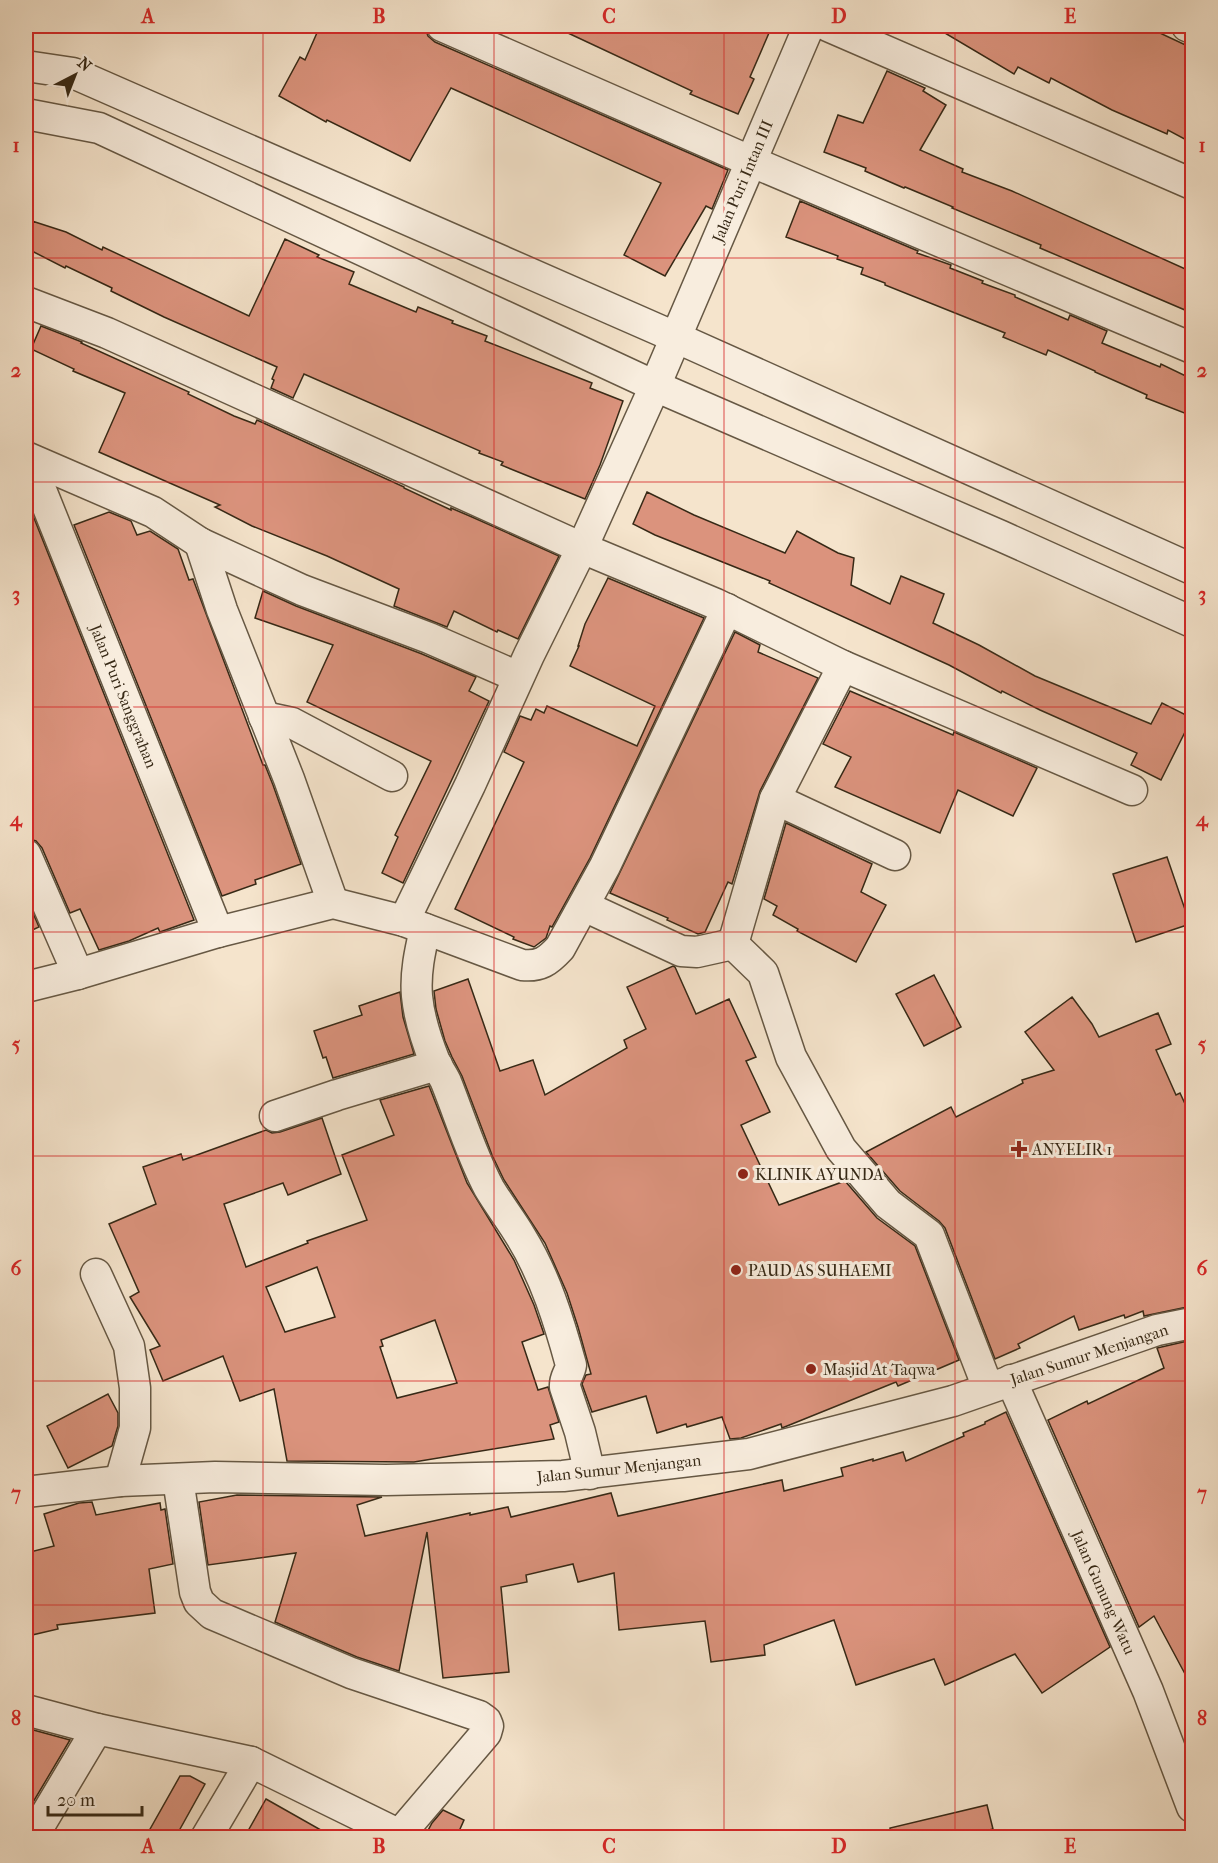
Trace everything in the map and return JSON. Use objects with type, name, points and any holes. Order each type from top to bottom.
[{"type":"street","points":[[442,26],[750,161],[1192,348]]},
{"type":"street","name":"Jalan Puri Intan III","points":[[590,1473],[580,1432],[565,1387],[564,1382],[571,1365],[561,1329],[539,1272],[522,1239],[489,1188],[466,1137],[445,1079],[436,1065],[417,996],[415,925],[470,785],[518,677],[582,548],[655,386],[809,26]]},
{"type":"street","points":[[828,26],[1192,184]]},
{"type":"street","points":[[1187,26],[1192,28]]},
{"type":"street","points":[[26,66],[73,73],[675,337],[1192,569]]},
{"type":"street","points":[[26,114],[99,128],[655,386],[1001,536],[1192,622]]},
{"type":"street","points":[[26,302],[107,333],[582,548],[727,609],[843,666],[1132,790]]},
{"type":"street","points":[[27,458],[153,512],[200,543],[302,590],[429,638],[518,677]]},
{"type":"street","name":"Jalan Puri Sanggrahan","points":[[27,458],[218,932]]},
{"type":"street","points":[[1001,536],[1018,490]]},
{"type":"street","points":[[200,543],[222,610],[289,779],[333,903]]},
{"type":"street","points":[[26,987],[78,974],[218,932],[333,903],[415,925],[522,965],[541,964],[550,959],[560,948],[605,866],[727,609]]},
{"type":"street","points":[[584,906],[681,951],[697,952],[733,944],[775,799],[843,666]]},
{"type":"street","points":[[264,717],[292,723],[392,776]]},
{"type":"street","points":[[775,799],[895,855]]},
{"type":"street","points":[[26,855],[78,974]]},
{"type":"street","name":"Jalan Gunung Watu","points":[[733,944],[763,973],[791,1057],[842,1149],[888,1204],[929,1235],[1148,1691],[1192,1807]]},
{"type":"street","points":[[275,1116],[436,1065]]},
{"type":"street","points":[[96,1274],[129,1346],[135,1388],[135,1428],[120,1481]]},
{"type":"street","name":"Jalan Sumur Menjangan","points":[[26,1492],[120,1481],[215,1477],[386,1480],[563,1476],[749,1454],[953,1401],[1157,1330],[1192,1323]]},
{"type":"street","points":[[26,1710],[97,1729],[251,1762],[391,1834],[486,1733],[488,1726],[486,1721],[479,1716],[351,1673],[212,1614],[199,1602],[195,1592],[177,1479]]},
{"type":"street","points":[[32,1838],[97,1729]]},
{"type":"street","points":[[206,1838],[251,1762]]},
{"type":"building","points":[[320,26],[420,26],[425,28],[428,36],[435,42],[728,170],[712,209],[706,206],[665,276],[624,255],[661,183],[451,88],[410,161],[327,120],[326,122],[279,96],[300,57],[305,60]]},
{"type":"building","points":[[553,26],[772,26],[750,77],[754,79],[738,114],[690,94],[692,91]]},
{"type":"building","points":[[933,26],[1145,26],[1192,48],[1192,143],[1168,130],[1167,134],[1112,110],[1051,78],[1049,83],[1018,67],[1014,74]]},
{"type":"building","points":[[887,71],[925,88],[923,91],[946,105],[920,150],[963,169],[962,172],[1012,191],[1192,272],[1192,313],[1040,248],[1041,245],[865,171],[866,168],[824,152],[838,115],[863,123]]},
{"type":"building","points":[[800,201],[918,251],[917,253],[951,265],[950,268],[1068,320],[1070,315],[1107,331],[1102,343],[1160,367],[1161,364],[1192,379],[1192,416],[1146,398],[1147,395],[1048,350],[1046,355],[1003,337],[1005,333],[885,285],[885,283],[861,274],[863,268],[786,237]]},
{"type":"building","points":[[32,221],[66,232],[102,250],[103,247],[249,316],[285,239],[319,255],[317,257],[354,272],[349,284],[416,312],[418,307],[453,321],[452,323],[487,336],[485,341],[592,383],[590,388],[623,401],[585,499],[501,465],[503,462],[479,453],[480,451],[304,374],[293,398],[271,388],[277,367],[164,317],[111,291],[112,288],[26,248]]},
{"type":"building","points":[[41,326],[82,342],[189,392],[188,394],[234,416],[255,424],[257,420],[451,510],[451,508],[559,556],[518,639],[498,630],[497,632],[454,611],[447,627],[394,606],[399,589],[327,556],[252,526],[215,507],[220,505],[99,452],[125,393],[73,371],[74,369],[31,349]]},
{"type":"building","points":[[647,492],[694,515],[785,553],[797,531],[838,553],[854,558],[851,585],[890,604],[901,576],[944,594],[933,623],[1035,676],[1151,724],[1162,703],[1192,718],[1161,780],[1131,765],[1137,753],[1002,691],[1001,693],[949,665],[769,583],[770,581],[633,524]]},
{"type":"building","points":[[26,498],[194,920],[160,932],[158,928],[129,941],[99,950],[80,909],[70,913],[42,848],[36,841],[26,838]]},
{"type":"building","points":[[109,512],[131,521],[137,535],[150,531],[178,549],[189,580],[193,579],[263,765],[273,785],[301,864],[255,880],[256,884],[222,896],[74,525]]},
{"type":"building","points":[[608,578],[704,618],[590,858],[552,927],[550,926],[546,938],[534,947],[513,939],[514,937],[455,909],[524,762],[504,752],[520,716],[531,720],[536,709],[544,713],[547,706],[637,746],[655,706],[570,666],[585,624]]},
{"type":"building","points":[[263,591],[476,677],[469,691],[489,701],[403,883],[382,873],[398,837],[395,835],[431,761],[307,702],[333,645],[255,618]]},
{"type":"building","points":[[735,632],[760,645],[758,652],[818,678],[760,791],[732,884],[728,882],[705,932],[698,934],[667,920],[668,918],[610,893]]},
{"type":"building","points":[[850,691],[1037,768],[1013,816],[958,790],[940,833],[835,787],[851,757],[823,744]]},
{"type":"building","points":[[786,823],[872,864],[861,892],[886,905],[856,962],[797,931],[798,929],[773,915],[777,906],[764,899]]},
{"type":"building","points":[[1167,857],[1190,924],[1136,942],[1113,874]]},
{"type":"building","points":[[26,897],[39,927],[26,933]]},
{"type":"building","points":[[673,966],[696,1014],[729,999],[756,1057],[746,1061],[770,1112],[741,1125],[779,1205],[845,1181],[877,1218],[915,1246],[959,1360],[898,1386],[896,1382],[782,1428],[781,1424],[741,1438],[730,1439],[722,1417],[687,1427],[686,1424],[657,1433],[646,1396],[592,1412],[582,1384],[586,1375],[591,1374],[567,1293],[545,1243],[504,1180],[492,1155],[462,1076],[445,1041],[436,1009],[434,991],[468,979],[500,1071],[533,1060],[545,1095],[627,1048],[624,1040],[646,1029],[627,987]]},
{"type":"building","points":[[934,975],[961,1027],[924,1046],[896,994]]},
{"type":"building","points":[[400,992],[403,1017],[414,1054],[333,1078],[314,1031],[362,1015],[359,1006]]},
{"type":"building","points":[[1072,997],[1099,1037],[1158,1013],[1171,1044],[1156,1050],[1176,1095],[1180,1093],[1192,1119],[1192,1306],[1144,1316],[1143,1311],[1125,1318],[1124,1315],[1079,1330],[1074,1316],[1018,1344],[1020,1348],[995,1359],[945,1228],[900,1191],[866,1152],[951,1107],[956,1117],[1023,1083],[1022,1080],[1054,1070],[1025,1032]]},
{"type":"building","points":[[429,1086],[467,1183],[514,1260],[534,1305],[544,1334],[522,1342],[538,1390],[548,1387],[559,1422],[550,1425],[554,1439],[414,1462],[287,1461],[274,1389],[240,1401],[223,1356],[163,1381],[150,1350],[160,1346],[130,1297],[139,1292],[109,1224],[156,1204],[143,1167],[181,1154],[183,1160],[266,1130],[272,1133],[280,1132],[322,1118],[341,1174],[288,1195],[283,1183],[224,1204],[246,1267],[308,1243],[307,1241],[367,1220],[342,1155],[394,1135],[380,1100]],"holes":[[[317,1267],[335,1317],[285,1332],[266,1287]],[[435,1320],[457,1383],[397,1398],[380,1347],[383,1346],[381,1340]]]},
{"type":"building","points":[[1192,1340],[1192,1687],[1154,1616],[1139,1627],[1048,1420],[1164,1368],[1157,1348]]},
{"type":"building","points":[[108,1394],[118,1413],[118,1426],[112,1446],[68,1468],[47,1426]]},
{"type":"building","points":[[1006,1412],[1110,1647],[1042,1693],[1015,1654],[945,1685],[934,1659],[856,1685],[834,1620],[764,1645],[765,1655],[711,1662],[705,1621],[619,1630],[614,1573],[578,1582],[573,1564],[526,1575],[527,1582],[501,1587],[509,1672],[443,1678],[427,1532],[399,1671],[357,1657],[275,1622],[296,1553],[208,1565],[199,1502],[237,1495],[382,1497],[357,1505],[365,1536],[508,1507],[511,1517],[611,1493],[618,1516],[782,1480],[784,1491],[843,1476],[841,1468],[903,1452],[906,1461],[964,1436],[963,1433]]},
{"type":"building","points":[[92,1502],[96,1515],[160,1503],[161,1510],[165,1509],[173,1564],[149,1569],[155,1613],[57,1625],[58,1629],[32,1635],[26,1607],[26,1553],[54,1546],[44,1514],[79,1503]]},
{"type":"building","points":[[26,1728],[70,1740],[26,1814]]},
{"type":"building","points":[[180,1776],[190,1776],[205,1784],[175,1838],[145,1838]]},
{"type":"building","points":[[266,1799],[335,1838],[244,1838]]},
{"type":"building","points":[[987,1805],[993,1829],[958,1838],[891,1838],[890,1828]]},
{"type":"building","points":[[443,1810],[464,1820],[456,1838],[424,1838],[432,1823]]},
{"type":"place","name":"ANYELIR 1","points":[[1019,1149]]},
{"type":"place","name":"KLINIK AYUNDA","points":[[743,1174]]},
{"type":"place","name":"PAUD AS SUHAEMI","points":[[736,1270]]},
{"type":"place","name":"Masjid At Taqwa","points":[[811,1369]]}]
